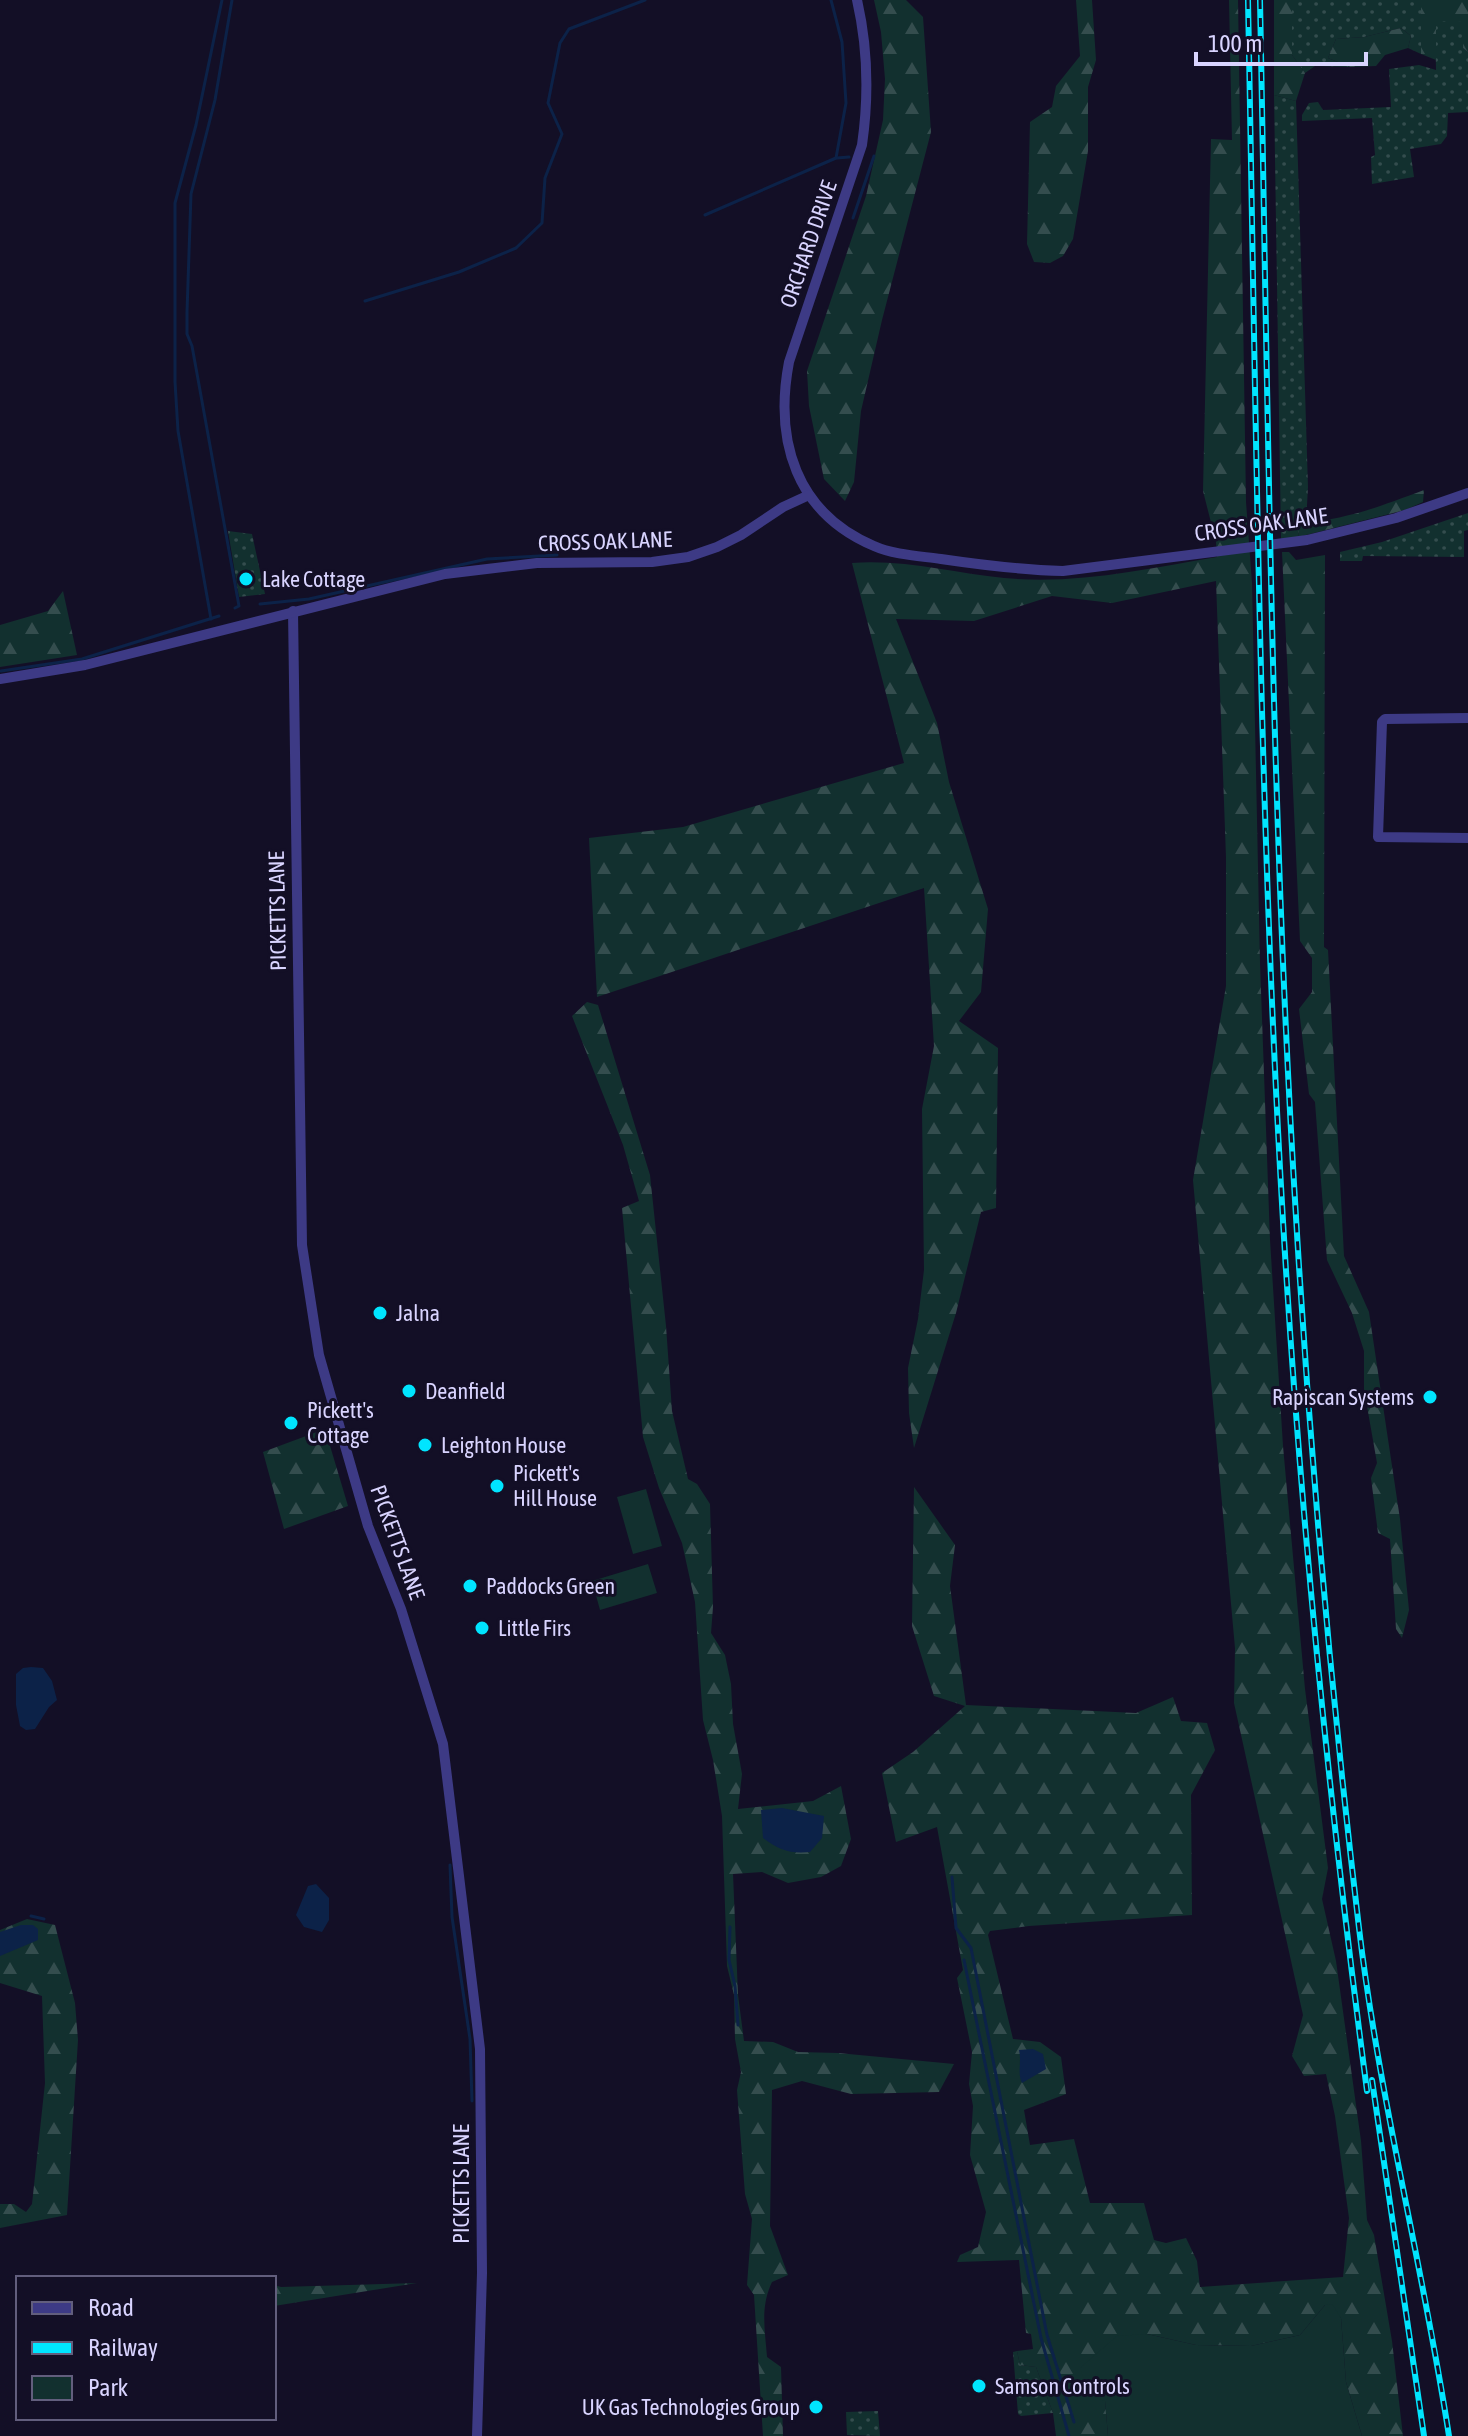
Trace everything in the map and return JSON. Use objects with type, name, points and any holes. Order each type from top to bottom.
[{"type":"street","name":"ORCHARD DRIVE","points":[[809,495],[789,452],[783,423],[784,392],[789,362],[862,145],[867,111],[867,74],[863,26],[857,0]]},
{"type":"street","name":"CROSS OAK LANE","points":[[0,679],[85,665],[445,574],[537,563],[652,562],[688,557],[741,535],[783,507],[809,495],[836,523],[882,549],[994,566],[1063,571],[1307,540],[1396,518],[1468,493]]},
{"type":"street","name":"PICKETTS LANE","points":[[293,611],[302,1245],[319,1355],[368,1526],[401,1609],[443,1744],[480,2049],[482,2273],[477,2436]]},
{"type":"street","points":[[1468,718],[1385,719],[1380,726],[1378,837],[1468,838]]},
{"type":"green space","points":[[874,0],[906,0],[923,17],[931,132],[882,320],[861,411],[854,482],[845,501],[824,479],[809,406],[807,371],[866,196],[883,120],[885,79],[881,32]]},
{"type":"green space","points":[[1076,0],[1092,0],[1096,60],[1088,87],[1088,151],[1073,239],[1063,256],[1050,263],[1034,262],[1027,244],[1030,122],[1052,107],[1056,86],[1080,56]]},
{"type":"green space","points":[[1229,0],[1238,0],[1246,502],[1252,583],[1260,963],[1270,1240],[1283,1446],[1305,1689],[1328,1868],[1322,1899],[1336,1961],[1361,2141],[1367,2220],[1374,2235],[1392,2341],[1403,2436],[1362,2436],[1346,2382],[1341,2318],[1325,2305],[1300,2335],[1251,2346],[1196,2345],[1147,2334],[1105,2400],[1108,2436],[1056,2436],[1053,2413],[1036,2367],[1020,2365],[1017,2351],[1033,2349],[1031,2334],[1026,2333],[1019,2260],[957,2262],[960,2255],[978,2247],[986,2212],[970,2155],[972,2052],[957,1978],[963,1970],[937,1827],[896,1842],[882,1773],[913,1752],[965,1706],[934,1696],[912,1626],[914,1487],[955,1545],[950,1586],[966,1705],[1136,1713],[1173,1697],[1181,1721],[1207,1723],[1215,1750],[1191,1795],[1192,1915],[1029,1926],[990,1931],[988,1935],[1013,2039],[1040,2042],[1061,2057],[1066,2094],[1024,2110],[1030,2145],[1074,2139],[1090,2203],[1144,2203],[1154,2240],[1166,2243],[1186,2238],[1197,2261],[1200,2287],[1343,2277],[1349,2218],[1335,2116],[1326,2074],[1304,2076],[1292,2056],[1303,2015],[1234,1703],[1235,1648],[1193,1180],[1226,986],[1226,857],[1216,581],[1112,603],[1052,596],[974,621],[896,619],[937,723],[949,782],[988,909],[981,992],[959,1021],[998,1048],[996,1208],[981,1212],[956,1313],[914,1448],[908,1368],[924,1270],[922,1109],[934,1046],[924,888],[597,997],[589,838],[683,827],[904,763],[852,563],[891,563],[1031,580],[1111,575],[1217,557],[1203,491],[1211,139],[1232,140]]},
{"type":"green space","points":[[1274,0],[1292,0],[1292,55],[1305,73],[1296,101],[1274,95]]},
{"type":"green space","points":[[1292,0],[1421,0],[1421,54],[1408,48],[1411,36],[1401,28],[1364,37],[1336,39],[1328,58],[1350,67],[1315,66],[1305,73],[1292,55]]},
{"type":"green space","points":[[1421,0],[1468,0],[1468,52],[1463,48],[1463,22],[1436,21],[1436,60],[1421,54]]},
{"type":"green space","points":[[1435,21],[1463,21],[1463,48],[1468,52],[1468,112],[1448,113],[1447,136],[1441,144],[1410,149],[1414,177],[1372,184],[1371,157],[1375,155],[1372,118],[1302,121],[1302,115],[1309,103],[1318,102],[1323,110],[1391,107],[1389,69],[1419,65],[1436,70]]},
{"type":"green space","points":[[1401,28],[1411,36],[1408,48],[1385,55],[1376,66],[1350,67],[1328,58],[1336,39],[1364,37]]},
{"type":"green space","points":[[1274,95],[1296,101],[1308,487],[1306,523],[1300,523],[1298,537],[1281,539]]},
{"type":"green space","points":[[1424,490],[1423,502],[1405,510],[1298,537],[1300,523],[1349,515]]},
{"type":"green space","points":[[1468,513],[1464,557],[1363,556],[1362,561],[1340,561],[1340,552],[1382,542]]},
{"type":"green space","points":[[228,531],[252,534],[265,594],[239,597]]},
{"type":"green space","points":[[1282,552],[1289,552],[1296,560],[1325,555],[1324,947],[1328,950],[1344,1256],[1369,1312],[1400,1519],[1409,1610],[1402,1638],[1396,1629],[1390,1539],[1378,1533],[1371,1478],[1377,1463],[1364,1389],[1364,1351],[1352,1313],[1327,1260],[1315,1102],[1309,1094],[1299,1009],[1312,992],[1312,958],[1300,941]]},
{"type":"green space","points":[[63,591],[77,655],[0,667],[0,625],[48,611]]},
{"type":"green space","points":[[587,1002],[598,1005],[650,1175],[672,1411],[688,1479],[697,1484],[710,1504],[711,1633],[725,1655],[731,1684],[733,1724],[742,1774],[738,1809],[813,1801],[841,1786],[851,1839],[841,1866],[821,1877],[788,1883],[762,1872],[733,1874],[738,1995],[744,2041],[773,2042],[798,2052],[954,2064],[939,2092],[851,2094],[802,2081],[772,2090],[770,2226],[788,2275],[772,2282],[768,2291],[765,2328],[767,2357],[781,2367],[783,2436],[763,2436],[754,2295],[747,2285],[752,2219],[745,2194],[737,2090],[741,2072],[735,2039],[734,1995],[727,1966],[722,1816],[703,1720],[695,1602],[682,1543],[659,1488],[643,1437],[622,1208],[639,1201],[623,1145],[572,1016]]},
{"type":"green space","points":[[325,1429],[348,1506],[284,1529],[263,1452]]},
{"type":"green space","points":[[646,1489],[662,1546],[633,1554],[617,1497]]},
{"type":"green space","points":[[648,1564],[657,1593],[600,1610],[592,1581]]},
{"type":"green space","points":[[27,1919],[55,1925],[75,2003],[78,2040],[67,2215],[0,2228],[0,2204],[14,2204],[26,2212],[32,2204],[45,2083],[42,1996],[0,1983],[0,1930]]},
{"type":"green space","points":[[417,2283],[276,2306],[276,2286]]},
{"type":"green space","points":[[1332,2304],[1341,2318],[1346,2382],[1362,2436],[1108,2436],[1105,2401],[1089,2395],[1080,2368],[1117,2336],[1147,2334],[1196,2345],[1251,2346],[1300,2335],[1325,2305]]},
{"type":"green space","points":[[1017,2351],[1020,2365],[1036,2367],[1053,2413],[1018,2414],[1013,2352]]},
{"type":"green space","points":[[878,2411],[880,2436],[847,2435],[846,2412]]},
{"type":"water","points":[[23,1668],[43,1668],[52,1681],[57,1700],[35,1729],[26,1730],[20,1726],[16,1705],[16,1674]]},
{"type":"water","points":[[782,1808],[824,1816],[822,1838],[810,1852],[785,1850],[763,1838],[761,1810]]},
{"type":"water","points":[[316,1884],[329,1898],[329,1920],[322,1932],[304,1927],[296,1915],[308,1886]]},
{"type":"water","points":[[21,1925],[33,1925],[38,1929],[38,1940],[0,1956],[0,1932]]},
{"type":"water","points":[[1033,2049],[1043,2054],[1046,2069],[1022,2083],[1019,2050]]},
{"type":"waterway","points":[[211,619],[178,431],[175,203],[196,125],[222,0]]},
{"type":"waterway","points":[[232,0],[215,100],[191,194],[187,334],[192,346],[239,606],[235,608]]},
{"type":"waterway","points":[[365,301],[459,272],[516,248],[542,223],[545,178],[562,134],[548,103],[560,43],[569,29],[645,0]]},
{"type":"waterway","points":[[705,215],[836,158],[846,103],[842,42],[831,0]]},
{"type":"waterway","points":[[853,218],[874,156]]},
{"type":"waterway","points":[[837,158],[849,157]]},
{"type":"waterway","points":[[260,604],[309,599],[487,559],[557,555]]},
{"type":"waterway","points":[[1,671],[82,659],[219,616]]},
{"type":"waterway","points":[[450,1865],[452,1917],[470,2039],[472,2101]]},
{"type":"waterway","points":[[952,1877],[956,1928],[971,1948],[1047,2335],[1074,2422]]},
{"type":"waterway","points":[[31,1916],[44,1919]]},
{"type":"waterway","points":[[730,1927],[729,1960],[738,2025]]},
{"type":"waterway","points":[[964,1960],[1041,2338],[1069,2436]]},
{"type":"railway","points":[[1248,0],[1263,764],[1283,1221],[1317,1657],[1367,2091]]},
{"type":"railway","points":[[1260,0],[1281,913],[1308,1395],[1330,1662],[1359,1928],[1389,2119],[1449,2436]]},
{"type":"railway","points":[[1372,2080],[1424,2436]]},
{"type":"place","name":"Lake Cottage","points":[[246,579]]},
{"type":"place","name":"Jalna","points":[[380,1313]]},
{"type":"place","name":"Deanfield","points":[[409,1391]]},
{"type":"place","name":"Rapiscan Systems","points":[[1430,1397]]},
{"type":"place","name":"Pickett's Cottage","points":[[291,1423]]},
{"type":"place","name":"Leighton House","points":[[425,1445]]},
{"type":"place","name":"Pickett's Hill House","points":[[497,1486]]},
{"type":"place","name":"Paddocks Green","points":[[470,1586]]},
{"type":"place","name":"Little Firs","points":[[482,1628]]},
{"type":"place","name":"Samson Controls","points":[[979,2386]]},
{"type":"place","name":"UK Gas Technologies Group","points":[[816,2407]]}]
